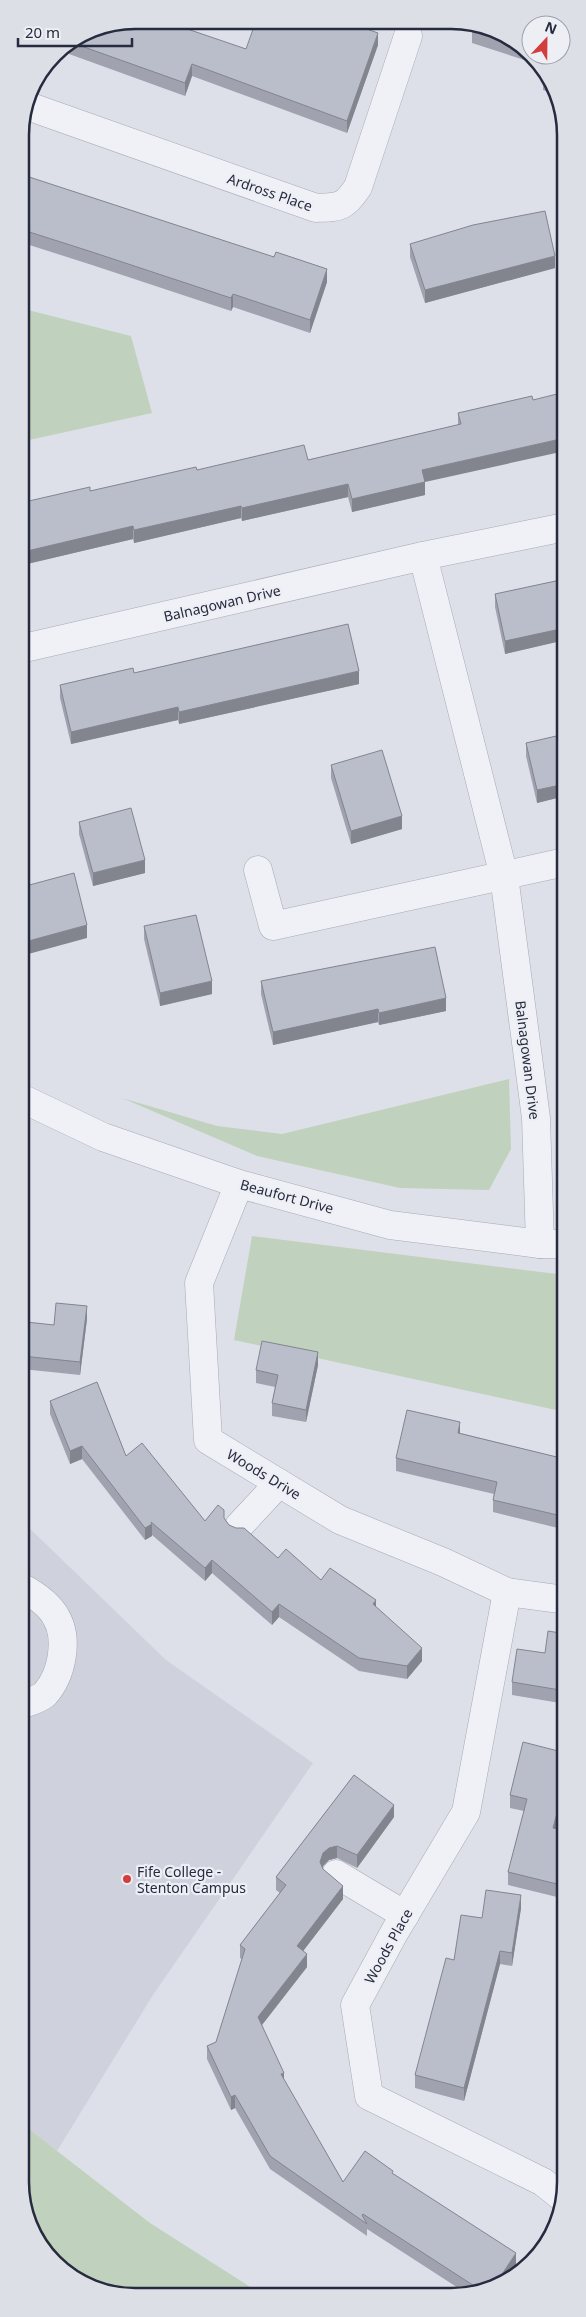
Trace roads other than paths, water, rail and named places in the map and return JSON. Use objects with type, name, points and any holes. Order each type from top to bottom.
[{"type":"street","name":"Ardross Place","points":[[32,107],[316,208],[331,209],[348,202],[358,187],[408,36]]},
{"type":"street","name":"Balnagowan Drive","points":[[29,647],[423,556],[557,529]]},
{"type":"street","name":"Balnagowan Drive","points":[[423,556],[504,876],[552,1244]]},
{"type":"street","points":[[258,870],[273,926],[557,864]]},
{"type":"street","name":"Beaufort Drive","points":[[29,1102],[102,1137],[239,1184],[390,1225],[552,1244]]},
{"type":"street","name":"Woods Drive","points":[[239,1184],[199,1283],[208,1440],[340,1520],[443,1562],[507,1592],[557,1599]]},
{"type":"street","points":[[239,1526],[279,1483]]},
{"type":"street","points":[[29,1591],[35,1594],[57,1617],[64,1647],[59,1672],[45,1695],[29,1702]]},
{"type":"street","name":"Woods Place","points":[[507,1592],[466,1812],[405,1915],[355,2005],[369,2096],[543,2182],[556,2193]]},
{"type":"street","points":[[336,1874],[405,1915]]},
{"type":"place","name":"Fife College - Stenton Campus","points":[[127,1879]]}]
